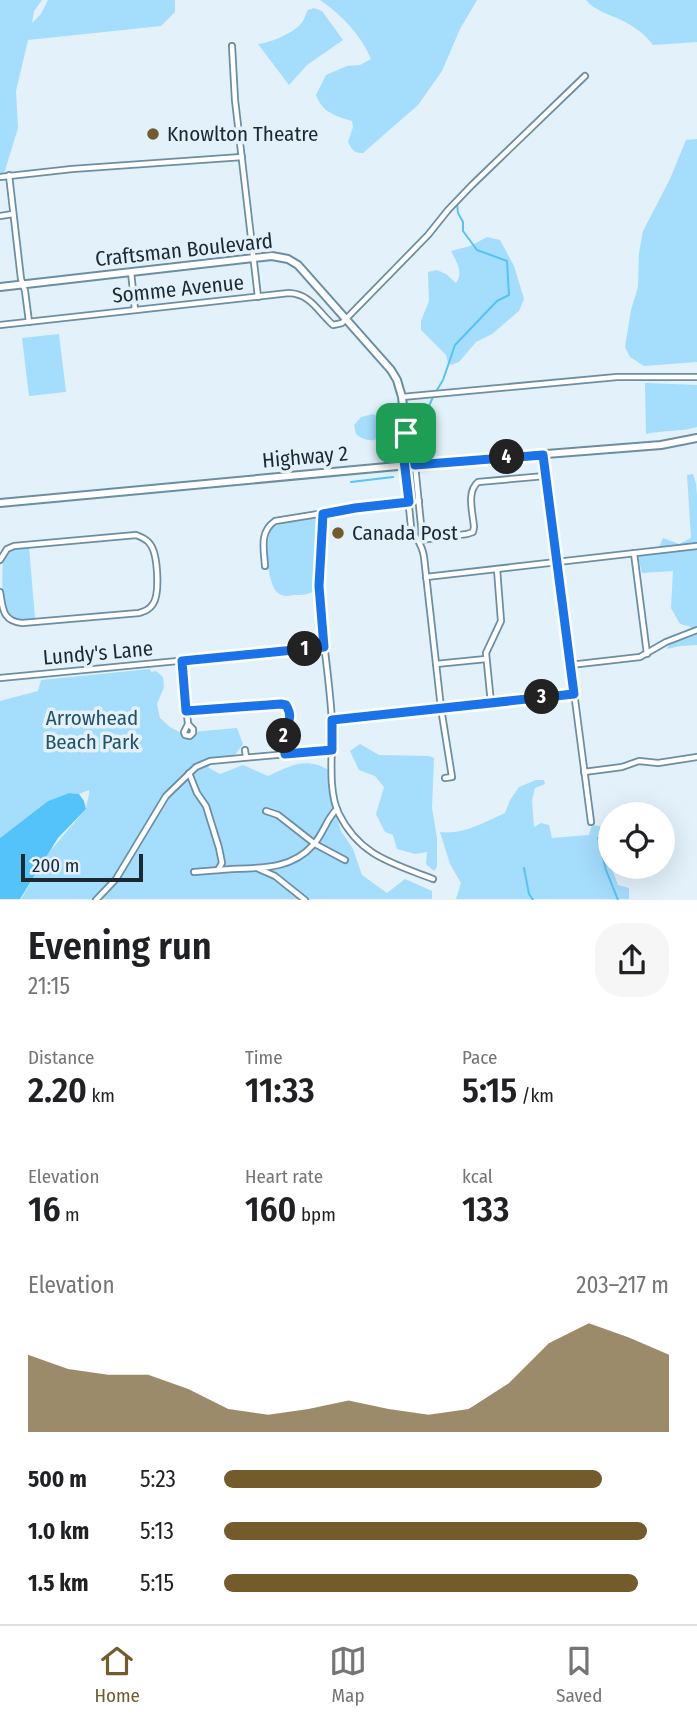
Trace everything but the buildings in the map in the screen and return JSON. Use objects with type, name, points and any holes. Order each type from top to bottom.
[{"type":"main road","name":"Craftsman Boulevard","points":[[0,287],[254,258],[277,256],[293,261],[397,380],[406,433],[415,465]]},
{"type":"main road","name":"Craftsman Boulevard","points":[[405,466],[406,433]]},
{"type":"main road","name":"Highway 2","points":[[0,503],[661,445],[697,438]]},
{"type":"street","points":[[232,46],[235,100],[258,297]]},
{"type":"street","points":[[346,319],[428,235],[472,185],[585,76]]},
{"type":"street","points":[[0,177],[242,157]]},
{"type":"street","points":[[9,175],[29,322]]},
{"type":"street","points":[[0,216],[13,214]]},
{"type":"street","points":[[131,272],[135,310]]},
{"type":"street","name":"Somme Avenue","points":[[0,325],[295,293],[312,301],[333,325],[346,319]]},
{"type":"street","points":[[402,397],[617,377],[697,377]]},
{"type":"street","points":[[543,455],[591,822]]},
{"type":"street","points":[[415,465],[422,535],[420,540]]},
{"type":"street","points":[[405,466],[411,527],[423,549],[441,708],[452,777],[445,778]]},
{"type":"street","points":[[420,540],[473,531],[471,494],[472,486],[478,482],[545,476]]},
{"type":"street","points":[[265,566],[264,534],[271,523],[278,520],[419,501]]},
{"type":"street","points":[[323,514],[319,586],[332,720],[333,786],[337,809],[349,830],[374,854],[433,879]]},
{"type":"street","points":[[0,560],[7,549],[13,546],[136,535],[149,542],[154,551],[158,590],[155,602],[149,609],[139,613],[22,623],[12,622],[6,616],[0,592]]},
{"type":"street","points":[[426,577],[697,546]]},
{"type":"street","points":[[634,553],[646,654]]},
{"type":"street","points":[[491,703],[486,650],[501,621],[497,569]]},
{"type":"street","points":[[570,665],[640,657],[666,642],[697,630]]},
{"type":"street","name":"Lundy's Lane","points":[[0,678],[324,647]]},
{"type":"street","points":[[436,664],[486,659]]},
{"type":"street","points":[[182,661],[188,724]]},
{"type":"street","points":[[332,720],[574,694]]},
{"type":"street","points":[[186,711],[286,705],[290,720],[284,734],[285,754]]},
{"type":"street","points":[[245,750],[246,758]]},
{"type":"street","points":[[96,900],[116,879],[166,796],[203,763],[332,750]]},
{"type":"street","points":[[584,772],[622,767],[639,761],[658,763],[697,757]]},
{"type":"street","points":[[189,774],[206,806],[222,860],[232,869]]},
{"type":"street","points":[[194,872],[277,866],[299,858],[315,844],[337,809]]},
{"type":"street","points":[[265,811],[278,815],[315,844],[345,860]]},
{"type":"street","points":[[217,870],[222,860]]},
{"type":"street","points":[[275,876],[277,866]]},
{"type":"street","points":[[256,868],[275,876],[305,900]]},
{"type":"green space","points":[[0,0],[42,0],[34,11],[32,23],[41,14],[48,0],[175,0],[175,12],[161,26],[28,40],[16,91],[18,128],[3,177],[0,178]]},
{"type":"green space","points":[[320,0],[477,0],[460,29],[442,71],[418,105],[363,153],[354,150],[348,142],[353,127],[352,121],[326,109],[316,95],[326,75],[371,59],[350,26]]},
{"type":"green space","points":[[586,0],[697,0],[697,42],[653,45],[635,28],[598,10]]},
{"type":"green space","points":[[314,8],[322,11],[343,40],[307,65],[289,85],[258,44],[289,33],[300,25],[308,10]]},
{"type":"green space","points":[[697,139],[697,362],[644,366],[630,357],[625,347],[638,287],[643,231],[670,179],[686,140]]},
{"type":"green space","points":[[487,237],[500,240],[514,266],[524,299],[519,311],[492,334],[476,342],[459,362],[451,365],[446,355],[421,330],[421,321],[429,301],[428,272],[437,270],[456,283],[459,271],[451,251],[470,246]]},
{"type":"green space","points":[[59,334],[66,392],[29,396],[22,338]]},
{"type":"green space","points":[[645,383],[697,385],[697,427],[646,434]]},
{"type":"green space","points":[[373,414],[383,421],[385,429],[378,438],[367,440],[356,434],[354,425],[361,417]]},
{"type":"green space","points":[[693,474],[697,495],[697,645],[667,649],[669,644],[695,635],[691,627],[680,624],[671,608],[673,571],[642,573],[638,556],[656,554],[663,538],[679,544],[691,538],[687,475]]},
{"type":"green space","points":[[313,518],[319,523],[315,590],[305,594],[282,595],[274,588],[271,580],[268,538],[275,526],[283,522]]},
{"type":"green space","points":[[29,547],[35,618],[18,620],[7,615],[4,610],[4,557],[8,550]]},
{"type":"green space","name":"Arrowhead Beach Park","points":[[150,669],[163,677],[164,687],[157,704],[160,718],[170,727],[181,733],[237,728],[243,744],[235,755],[206,759],[209,768],[220,774],[243,765],[268,776],[306,763],[330,771],[330,795],[341,831],[353,849],[362,875],[387,893],[405,879],[432,891],[432,899],[21,899],[50,851],[86,809],[89,790],[79,794],[69,793],[48,801],[0,838],[0,701],[38,691],[41,680]]},
{"type":"green space","points":[[360,744],[379,755],[434,758],[432,808],[437,838],[437,867],[434,871],[426,864],[427,852],[415,854],[397,849],[393,835],[385,832],[376,814],[384,787],[375,776],[359,770],[350,751]]},
{"type":"green space","points":[[536,780],[544,780],[545,784],[535,788],[532,800],[534,827],[541,823],[549,825],[552,838],[589,835],[592,825],[598,826],[598,879],[616,879],[618,885],[629,888],[629,899],[456,899],[461,883],[450,864],[440,832],[466,830],[505,813],[519,787]]},
{"type":"shaded area","points":[[69,793],[79,794],[86,809],[58,838],[20,899],[0,899],[0,838],[48,801]]},
{"type":"waterway","points":[[437,390],[455,345],[497,301],[509,295],[507,261],[477,250],[463,231],[457,204]]},
{"type":"waterway","points":[[413,433],[419,428],[433,397]]},
{"type":"waterway","points":[[391,460],[395,457],[398,443]]},
{"type":"waterway","points":[[351,482],[393,477]]},
{"type":"waterway","points":[[524,868],[529,894],[533,900]]},
{"type":"waterway","points":[[610,879],[618,900]]},
{"type":"place","name":"Knowlton Theatre","points":[[153,134]]},
{"type":"place","name":"Canada Post","points":[[338,533]]},
{"type":"route","points":[[406,433],[415,465],[543,455],[574,694],[332,720],[332,750],[285,754],[284,734],[290,720],[286,705],[186,711],[182,661],[324,647],[319,586],[323,514],[409,502],[404,460],[406,433]]}]
